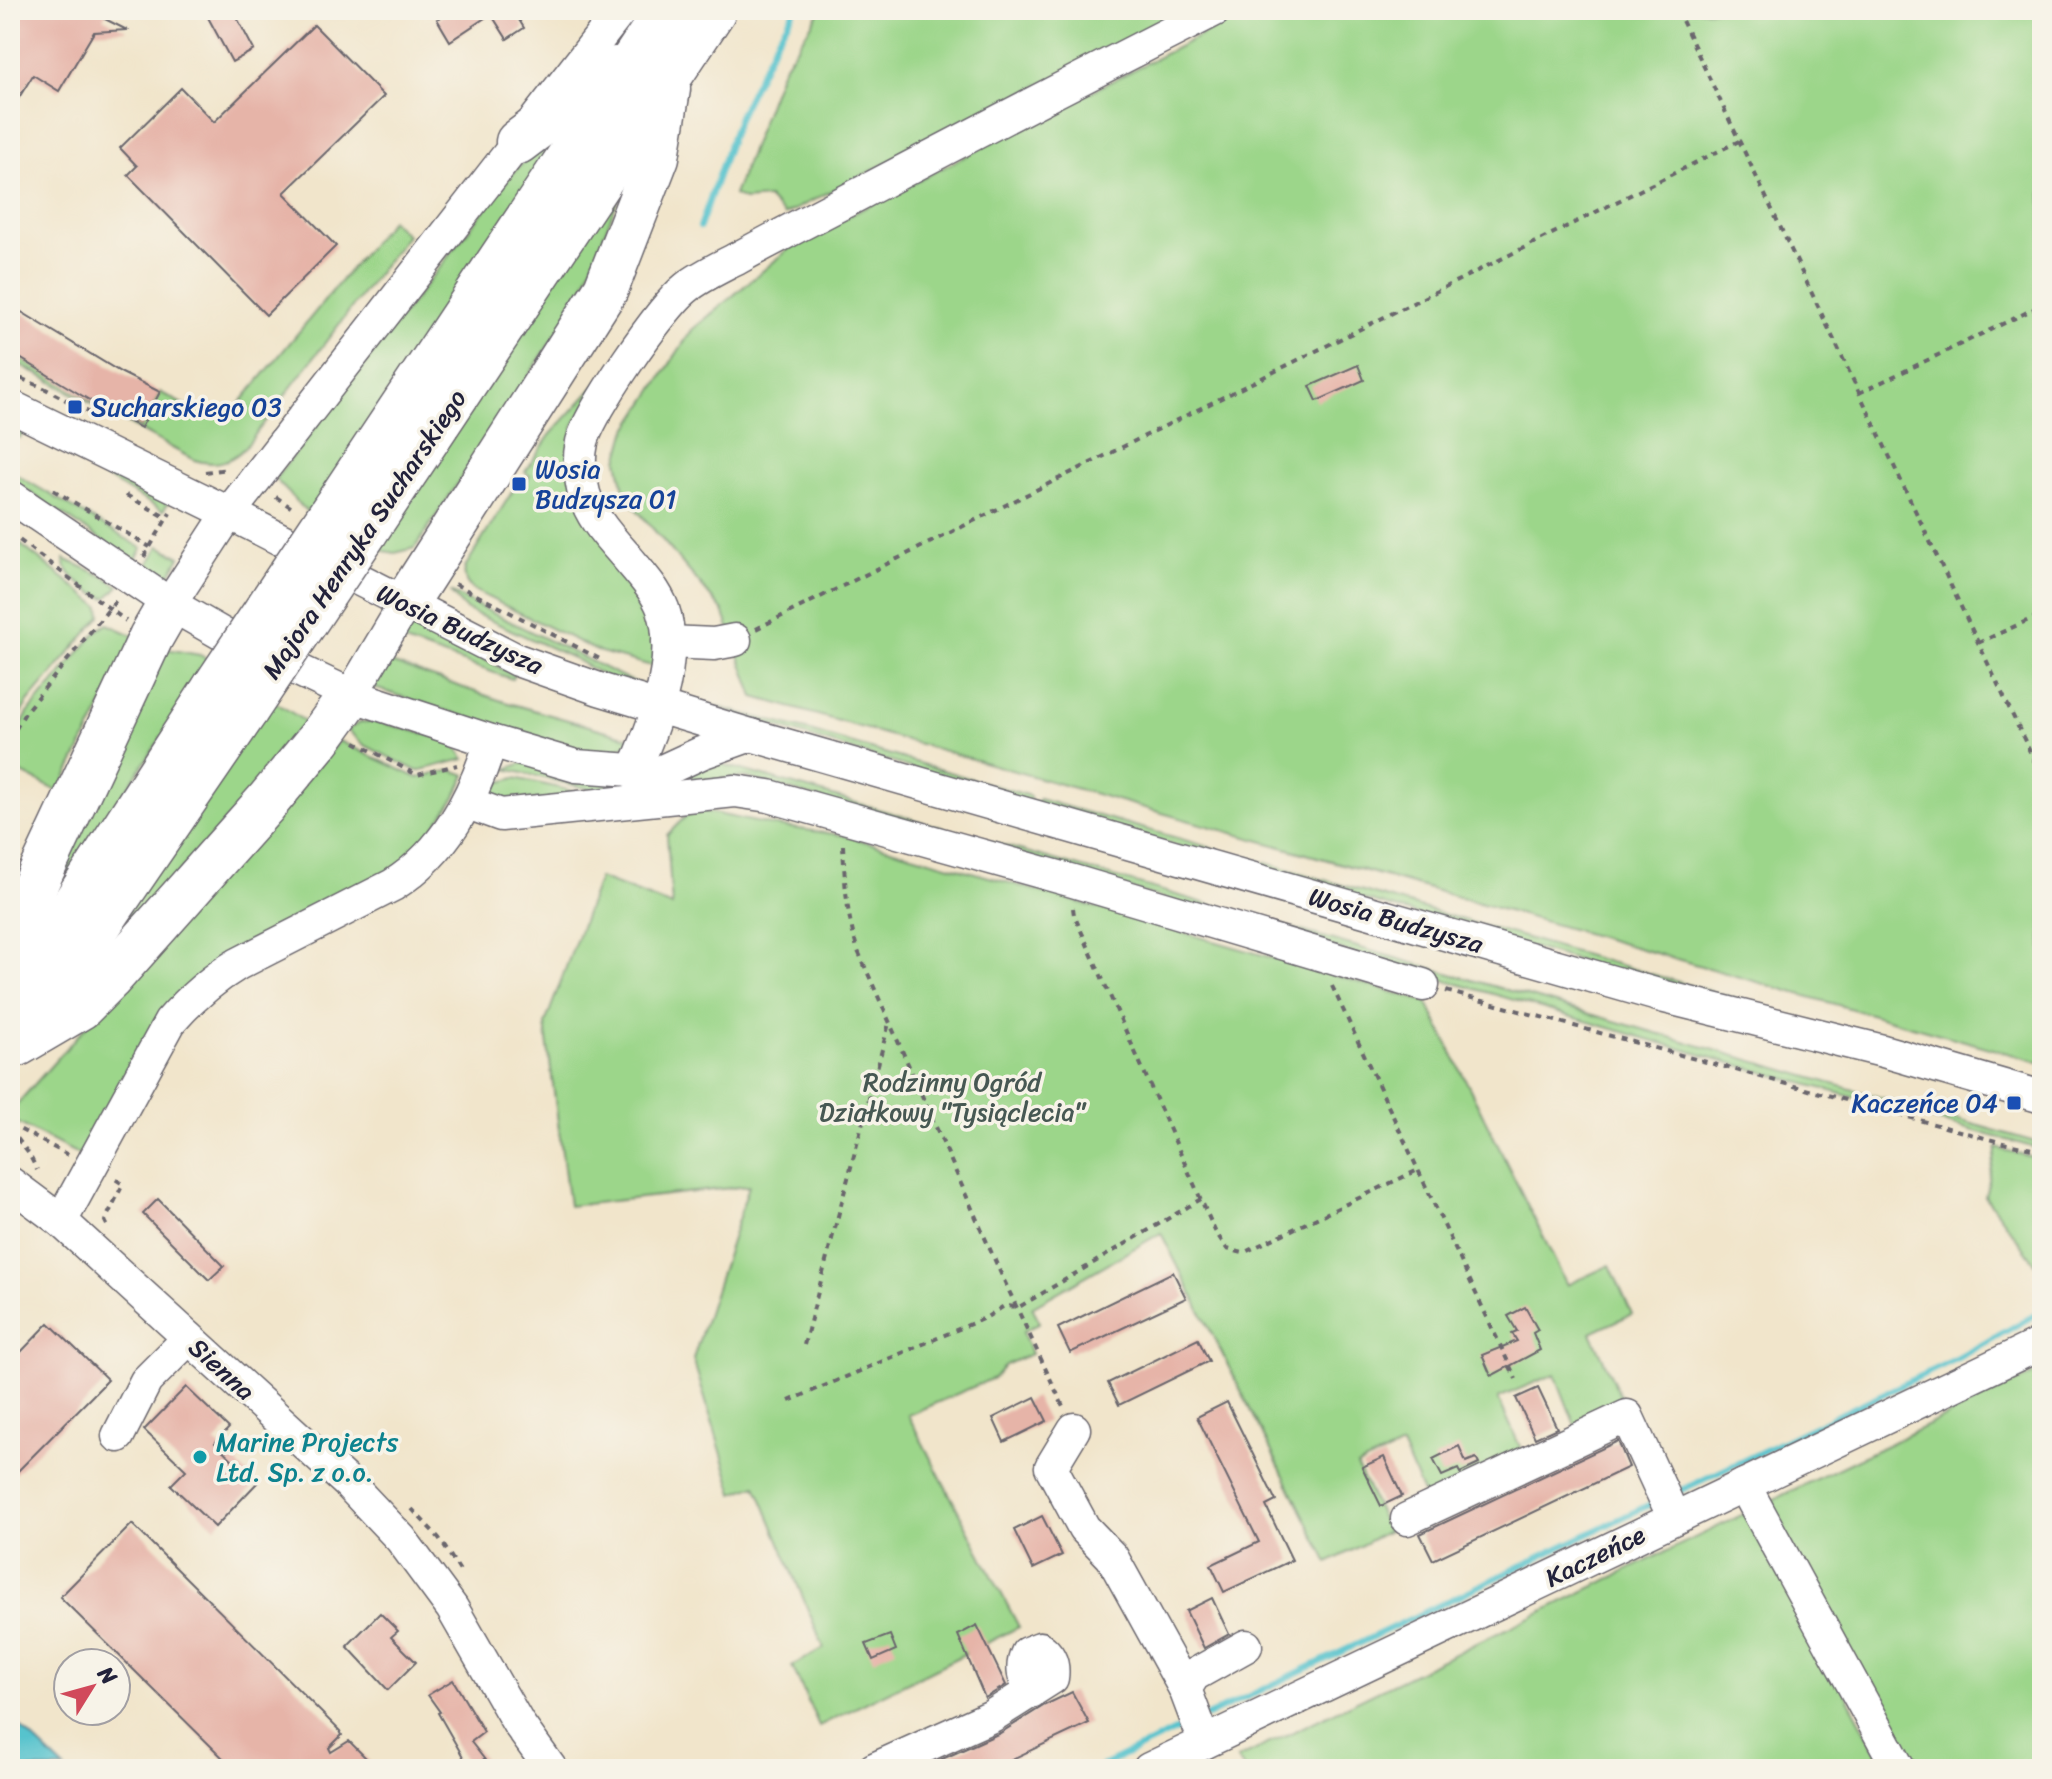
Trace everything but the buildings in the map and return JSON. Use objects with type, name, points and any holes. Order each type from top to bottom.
[{"type":"highway","name":"Majora Henryka Sucharskiego","points":[[655,63],[667,10]]},
{"type":"highway","name":"Majora Henryka Sucharskiego","points":[[13,1034],[231,698],[655,63],[714,10]]},
{"type":"highway","points":[[405,604],[606,289],[657,157],[655,63],[518,142]]},
{"type":"highway","points":[[10,939],[170,604]]},
{"type":"highway","points":[[13,1034],[81,1007],[109,979],[265,804],[351,695]]},
{"type":"street","points":[[170,604],[229,513],[621,10]]},
{"type":"street","points":[[633,772],[659,707],[668,642],[662,608],[651,585],[605,532],[590,509],[582,488],[579,466],[582,441],[594,415],[667,306],[696,281],[773,239],[1215,10]]},
{"type":"street","name":"Wosia Budzysza","points":[[10,406],[191,482],[229,513],[517,660],[751,735],[1650,993],[1883,1051],[2042,1097]]},
{"type":"street","points":[[10,496],[170,604],[224,635],[351,695],[491,741],[576,766],[660,772],[751,735]]},
{"type":"street","points":[[351,695],[405,604]]},
{"type":"street","points":[[668,642],[714,644],[735,640]]},
{"type":"street","points":[[61,1221],[170,1022],[189,1000],[214,978],[238,964],[414,872],[443,840],[468,803],[491,741]]},
{"type":"street","points":[[468,803],[501,815],[735,791],[769,796],[1073,881],[1423,985]]},
{"type":"street","name":"Sienna","points":[[24,1179],[61,1221],[349,1484],[401,1539],[452,1608],[518,1723],[551,1769]]},
{"type":"street","points":[[118,1436],[146,1381],[189,1338]]},
{"type":"street","name":"Kaczeńce","points":[[1149,1769],[1195,1717],[1668,1504],[1744,1485],[2042,1343]]},
{"type":"street","points":[[1407,1519],[1627,1416],[1668,1504]]},
{"type":"street","points":[[1074,1429],[1051,1467],[1084,1528],[1112,1557],[1195,1717]]},
{"type":"street","points":[[1744,1485],[1899,1769]]},
{"type":"street","points":[[1195,1717],[1194,1675],[1246,1646]]},
{"type":"street","points":[[874,1769],[992,1716],[1031,1692]]},
{"type":"path","points":[[1677,10],[2042,777]]},
{"type":"path","points":[[735,640],[1739,141]]},
{"type":"path","points":[[1859,393],[2042,305]]},
{"type":"path","points":[[10,739],[26,711],[110,610],[191,482],[237,468]]},
{"type":"path","points":[[52,490],[150,547]]},
{"type":"path","points":[[450,581],[613,664]]},
{"type":"path","points":[[1978,643],[2042,614]]},
{"type":"path","points":[[842,818],[844,891],[848,919],[858,951],[1001,1274],[1074,1429]]},
{"type":"path","points":[[1073,881],[1074,915],[1201,1199],[1227,1249],[1243,1253],[1418,1170]]},
{"type":"path","points":[[1332,956],[1330,981],[1516,1379]]},
{"type":"path","points":[[1423,985],[2042,1151]]},
{"type":"path","points":[[804,1345],[890,1021]]},
{"type":"path","points":[[10,1129],[36,1165],[24,1179]]},
{"type":"path","points":[[789,1401],[987,1317],[1004,1306],[1019,1307],[1201,1199]]},
{"type":"green space","points":[[821,10],[1188,10],[784,215],[768,198],[744,200],[734,195],[781,71]]},
{"type":"green space","points":[[1250,10],[2042,10],[2042,1063],[754,697],[723,611],[625,496],[618,460],[626,432],[692,330],[796,243]]},
{"type":"green space","points":[[583,101],[310,515],[275,479],[513,173]]},
{"type":"green space","points":[[638,148],[578,301],[415,548],[395,553],[373,549]]},
{"type":"green space","points":[[391,220],[407,235],[248,444],[224,461],[210,463],[194,460],[23,366],[10,364],[10,352],[141,428],[160,392],[195,411],[207,405],[232,413]]},
{"type":"green space","points":[[605,375],[573,427],[627,575],[651,616],[655,667],[597,651],[477,592],[465,579],[465,567],[517,484],[523,487],[530,476],[525,472],[550,435]]},
{"type":"green space","points":[[10,419],[170,500],[163,511],[25,430],[20,438],[10,432]]},
{"type":"green space","points":[[10,471],[142,548],[134,562],[10,479]]},
{"type":"green space","points":[[10,536],[100,607],[101,616],[28,702],[11,729]]},
{"type":"green space","points":[[159,546],[180,557],[165,583],[145,570]]},
{"type":"green space","points":[[64,559],[119,586],[107,598],[94,593],[73,578]]},
{"type":"green space","points":[[450,592],[643,685],[635,688],[618,684],[573,658],[465,609]]},
{"type":"green space","points":[[409,622],[514,675],[512,679],[399,640]]},
{"type":"green space","points":[[108,624],[137,637],[59,792],[10,767],[10,748],[28,713],[98,630]]},
{"type":"green space","points":[[161,648],[200,655],[212,662],[15,955]]},
{"type":"green space","points":[[388,662],[505,702],[638,740],[607,753],[580,753],[371,687]]},
{"type":"green space","points":[[680,697],[806,730],[1030,796],[1030,800],[1038,802],[1039,799],[1220,850],[1218,853],[1227,856],[1228,852],[1734,998],[1744,1008],[989,792]]},
{"type":"green space","points":[[272,700],[312,726],[68,994]]},
{"type":"green space","points":[[361,722],[379,722],[452,741],[465,759],[417,771],[364,745],[347,730]]},
{"type":"green space","points":[[339,741],[418,778],[452,770],[466,775],[453,801],[409,860],[212,963],[85,1158],[10,1119],[10,1112]]},
{"type":"green space","points":[[704,759],[2042,1146],[2032,1147],[1706,1056],[746,777],[594,790],[506,769],[523,763]]},
{"type":"green space","points":[[515,778],[582,793],[583,800],[493,799],[494,780],[501,782]]},
{"type":"green space","name":"Rodzinny Ogród Działkowy \"Tysiąclecia\"","points":[[693,809],[770,825],[842,835],[1427,1002],[1567,1285],[1610,1265],[1632,1314],[1591,1333],[1627,1410],[1578,1433],[1555,1374],[1498,1398],[1525,1458],[1428,1505],[1402,1446],[1357,1466],[1388,1531],[1328,1563],[1161,1233],[1032,1307],[1040,1322],[1023,1332],[1031,1354],[1005,1365],[994,1378],[908,1415],[1019,1627],[819,1726],[792,1666],[824,1648],[756,1485],[734,1494],[693,1359],[749,1186],[569,1206],[545,1024],[599,878],[672,906],[667,835]]},
{"type":"green space","points":[[1997,1148],[2031,1157],[2042,1156],[2042,1272],[1985,1196]]},
{"type":"green space","points":[[2042,1370],[2042,1769],[1911,1769],[1768,1502]]},
{"type":"green space","points":[[1748,1512],[1886,1769],[1244,1769],[1237,1759]]},
{"type":"water","points":[[10,1717],[65,1769],[10,1769]]},
{"type":"waterway","points":[[700,227],[739,116],[795,10]]},
{"type":"waterway","points":[[1673,1494],[1956,1359],[2042,1311]]},
{"type":"waterway","points":[[1207,1716],[1655,1502]]},
{"type":"waterway","points":[[1096,1769],[1190,1724]]},
{"type":"place","name":"Sucharskiego 03","points":[[75,407]]},
{"type":"place","name":"Wosia Budzysza 01","points":[[519,484]]},
{"type":"place","name":"Kaczeńce 04","points":[[2014,1103]]},
{"type":"place","name":"Marine Projects Ltd. Sp. z o.o.","points":[[200,1457]]}]
